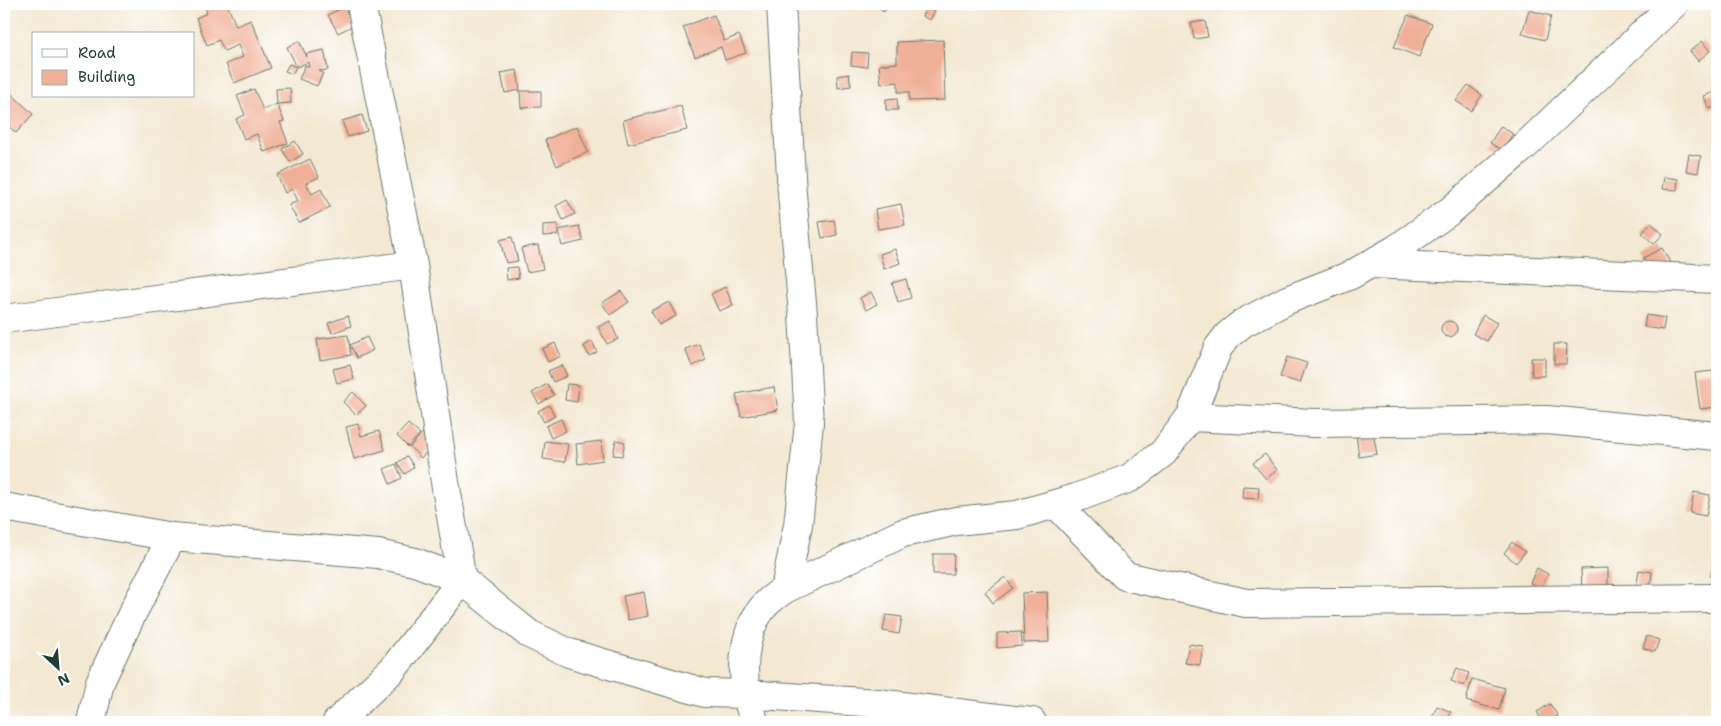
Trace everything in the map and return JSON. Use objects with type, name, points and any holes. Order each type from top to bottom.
[{"type":"street","points":[[337,722],[393,669],[462,580],[445,482],[413,266],[361,4]]},
{"type":"street","points":[[781,4],[792,194],[803,314],[809,423],[798,525],[784,589]]},
{"type":"street","points":[[754,722],[746,694],[745,650],[751,630],[759,614],[768,602],[784,589],[903,532],[956,521],[1017,515],[1056,504],[1130,478],[1163,453],[1190,417],[1218,348],[1228,334],[1287,300],[1351,275],[1371,264],[1396,249],[1457,205],[1526,145],[1674,4]]},
{"type":"street","points":[[1371,264],[1717,279]]},
{"type":"street","points":[[4,319],[413,266]]},
{"type":"street","points":[[1190,417],[1314,423],[1547,420],[1717,436]]},
{"type":"street","points":[[1056,504],[1125,576],[1246,603],[1717,598]]},
{"type":"street","points":[[4,507],[172,537],[378,554],[415,562],[462,580],[529,634],[569,653],[705,693],[746,694],[878,704],[1032,722]]},
{"type":"street","points":[[91,722],[100,682],[132,614],[172,537]]},
{"type":"building","points":[[204,4],[227,4],[236,26],[251,20],[271,68],[234,83],[226,64],[243,57],[238,45],[224,51],[219,40],[207,45],[196,18],[207,13]]},
{"type":"building","points":[[880,4],[885,4],[888,8],[883,12]]},
{"type":"building","points":[[927,6],[935,11],[930,20],[922,16]]},
{"type":"building","points":[[344,7],[354,25],[338,33],[328,15]]},
{"type":"building","points":[[1529,10],[1551,16],[1545,40],[1522,34]]},
{"type":"building","points":[[714,15],[724,41],[739,35],[746,53],[725,60],[721,47],[695,57],[683,27]]},
{"type":"building","points":[[1408,15],[1432,24],[1419,57],[1394,47]]},
{"type":"building","points":[[1205,21],[1208,37],[1194,39],[1191,23]]},
{"type":"building","points":[[943,40],[945,100],[909,101],[909,92],[898,92],[898,82],[881,84],[879,65],[897,63],[897,42]]},
{"type":"building","points":[[299,41],[307,57],[306,54],[324,50],[328,70],[319,71],[323,73],[317,86],[299,79],[305,65],[309,67],[308,62],[297,67],[287,47]]},
{"type":"building","points":[[1702,41],[1710,51],[1698,61],[1690,51]]},
{"type":"building","points":[[852,52],[868,53],[867,67],[851,65]]},
{"type":"building","points":[[289,64],[296,67],[292,74],[285,71]]},
{"type":"building","points":[[517,70],[520,90],[505,93],[501,73]]},
{"type":"building","points":[[849,74],[851,86],[838,88],[837,76]]},
{"type":"building","points":[[1468,85],[1482,95],[1471,111],[1456,101]]},
{"type":"building","points":[[4,87],[33,114],[16,133],[4,122]]},
{"type":"building","points":[[290,88],[291,103],[277,104],[276,89]]},
{"type":"building","points":[[254,89],[263,110],[277,104],[284,121],[280,122],[288,143],[264,152],[257,134],[244,139],[236,119],[245,115],[237,96]]},
{"type":"building","points":[[520,91],[541,91],[541,107],[521,108]]},
{"type":"building","points":[[1717,91],[1717,106],[1709,109],[1704,96]]},
{"type":"building","points":[[897,98],[898,110],[886,110],[886,99]]},
{"type":"building","points":[[681,106],[687,130],[628,144],[623,120]]},
{"type":"building","points":[[362,115],[367,131],[348,137],[342,121]]},
{"type":"building","points":[[577,126],[588,152],[557,166],[545,140]]},
{"type":"building","points":[[1501,126],[1513,134],[1502,150],[1490,143]]},
{"type":"building","points":[[295,141],[303,154],[290,162],[282,149]]},
{"type":"building","points":[[1689,154],[1701,156],[1698,173],[1686,171]]},
{"type":"building","points":[[310,159],[319,177],[306,183],[312,194],[321,189],[330,207],[299,223],[289,205],[298,201],[292,189],[285,193],[277,175]]},
{"type":"building","points":[[1664,177],[1678,179],[1677,190],[1662,189]]},
{"type":"building","points":[[567,200],[575,214],[563,220],[556,206]]},
{"type":"building","points":[[901,204],[905,225],[878,229],[875,209]]},
{"type":"building","points":[[834,220],[837,235],[822,238],[819,222]]},
{"type":"building","points":[[1651,223],[1663,234],[1654,244],[1642,233]]},
{"type":"building","points":[[558,224],[558,235],[543,236],[543,225]]},
{"type":"building","points":[[579,226],[583,241],[562,246],[558,230]]},
{"type":"building","points":[[512,237],[518,261],[506,263],[500,240]]},
{"type":"building","points":[[538,245],[543,269],[527,272],[521,248]]},
{"type":"building","points":[[1662,248],[1672,266],[1652,276],[1643,258]]},
{"type":"building","points":[[895,249],[900,263],[884,269],[880,254]]},
{"type":"building","points":[[517,267],[519,278],[507,280],[506,268]]},
{"type":"building","points":[[906,279],[911,298],[898,302],[892,283]]},
{"type":"building","points":[[725,287],[733,305],[719,311],[711,294]]},
{"type":"building","points":[[621,291],[629,302],[610,315],[602,303]]},
{"type":"building","points":[[871,292],[877,304],[866,310],[860,298]]},
{"type":"building","points":[[669,302],[676,316],[659,325],[651,311]]},
{"type":"building","points":[[1483,315],[1497,323],[1487,341],[1473,334]]},
{"type":"building","points":[[1646,315],[1665,318],[1663,330],[1644,327]]},
{"type":"building","points":[[348,316],[351,326],[332,333],[328,323]]},
{"type":"building","points":[[610,321],[618,339],[607,344],[598,327]]},
{"type":"building","points":[[1449,321],[1457,329],[1449,337],[1441,329]]},
{"type":"building","points":[[348,335],[351,355],[320,360],[317,339]]},
{"type":"building","points":[[367,337],[373,350],[357,358],[350,345]]},
{"type":"building","points":[[592,341],[597,352],[589,356],[584,346]]},
{"type":"building","points":[[555,343],[561,356],[548,362],[542,349]]},
{"type":"building","points":[[699,344],[706,360],[692,366],[685,349]]},
{"type":"building","points":[[1554,344],[1567,344],[1566,364],[1554,364]]},
{"type":"building","points":[[1287,357],[1307,363],[1300,383],[1280,377]]},
{"type":"building","points":[[1531,358],[1545,358],[1545,376],[1532,376]]},
{"type":"building","points":[[350,365],[354,379],[337,383],[333,369]]},
{"type":"building","points":[[562,365],[567,376],[553,382],[548,371]]},
{"type":"building","points":[[1713,371],[1717,407],[1700,409],[1695,373]]},
{"type":"building","points":[[547,384],[554,395],[539,404],[532,393]]},
{"type":"building","points":[[567,384],[579,385],[577,402],[565,400]]},
{"type":"building","points":[[774,387],[778,410],[741,417],[736,394]]},
{"type":"building","points":[[353,392],[366,406],[356,415],[343,402]]},
{"type":"building","points":[[549,405],[555,416],[544,422],[538,411]]},
{"type":"building","points":[[561,419],[566,431],[551,438],[546,426]]},
{"type":"building","points":[[358,424],[361,436],[379,431],[385,450],[354,459],[346,427]]},
{"type":"building","points":[[408,424],[420,434],[408,447],[397,436]]},
{"type":"building","points":[[426,429],[438,440],[421,458],[410,447]]},
{"type":"building","points":[[1373,432],[1377,454],[1359,457],[1356,434]]},
{"type":"building","points":[[616,440],[625,442],[622,456],[613,455]]},
{"type":"building","points":[[545,441],[568,444],[565,462],[543,459]]},
{"type":"building","points":[[601,441],[603,460],[578,464],[576,444]]},
{"type":"building","points":[[1265,454],[1277,470],[1266,479],[1253,463]]},
{"type":"building","points":[[407,456],[414,467],[405,474],[397,463]]},
{"type":"building","points":[[396,464],[402,478],[390,484],[384,469]]},
{"type":"building","points":[[1243,486],[1259,487],[1258,499],[1242,498]]},
{"type":"building","points":[[1694,492],[1710,495],[1706,516],[1690,513]]},
{"type":"building","points":[[1512,542],[1525,552],[1516,563],[1504,553]]},
{"type":"building","points":[[933,554],[954,554],[953,574],[933,574]]},
{"type":"building","points":[[1537,568],[1548,574],[1541,588],[1530,583]]},
{"type":"building","points":[[1608,568],[1608,592],[1582,593],[1581,569]]},
{"type":"building","points":[[1639,570],[1652,572],[1650,591],[1636,589]]},
{"type":"building","points":[[1717,572],[1717,593],[1710,575]]},
{"type":"building","points":[[1005,577],[1013,588],[993,603],[985,592]]},
{"type":"building","points":[[644,592],[648,616],[628,620],[623,596]]},
{"type":"building","points":[[1047,592],[1049,642],[1024,643],[1022,593]]},
{"type":"building","points":[[886,615],[902,617],[899,634],[883,631]]},
{"type":"building","points":[[1021,632],[1022,646],[997,648],[997,633]]},
{"type":"building","points":[[1647,636],[1659,640],[1655,652],[1643,648]]},
{"type":"building","points":[[1189,644],[1203,646],[1200,665],[1185,663]]},
{"type":"building","points":[[1457,668],[1469,673],[1464,686],[1451,681]]},
{"type":"building","points":[[1472,679],[1505,688],[1499,710],[1466,701]]},
{"type":"building","points":[[1550,704],[1558,716],[1543,722],[1537,712]]},
{"type":"building","points":[[1437,706],[1451,712],[1446,722],[1431,720]]}]
